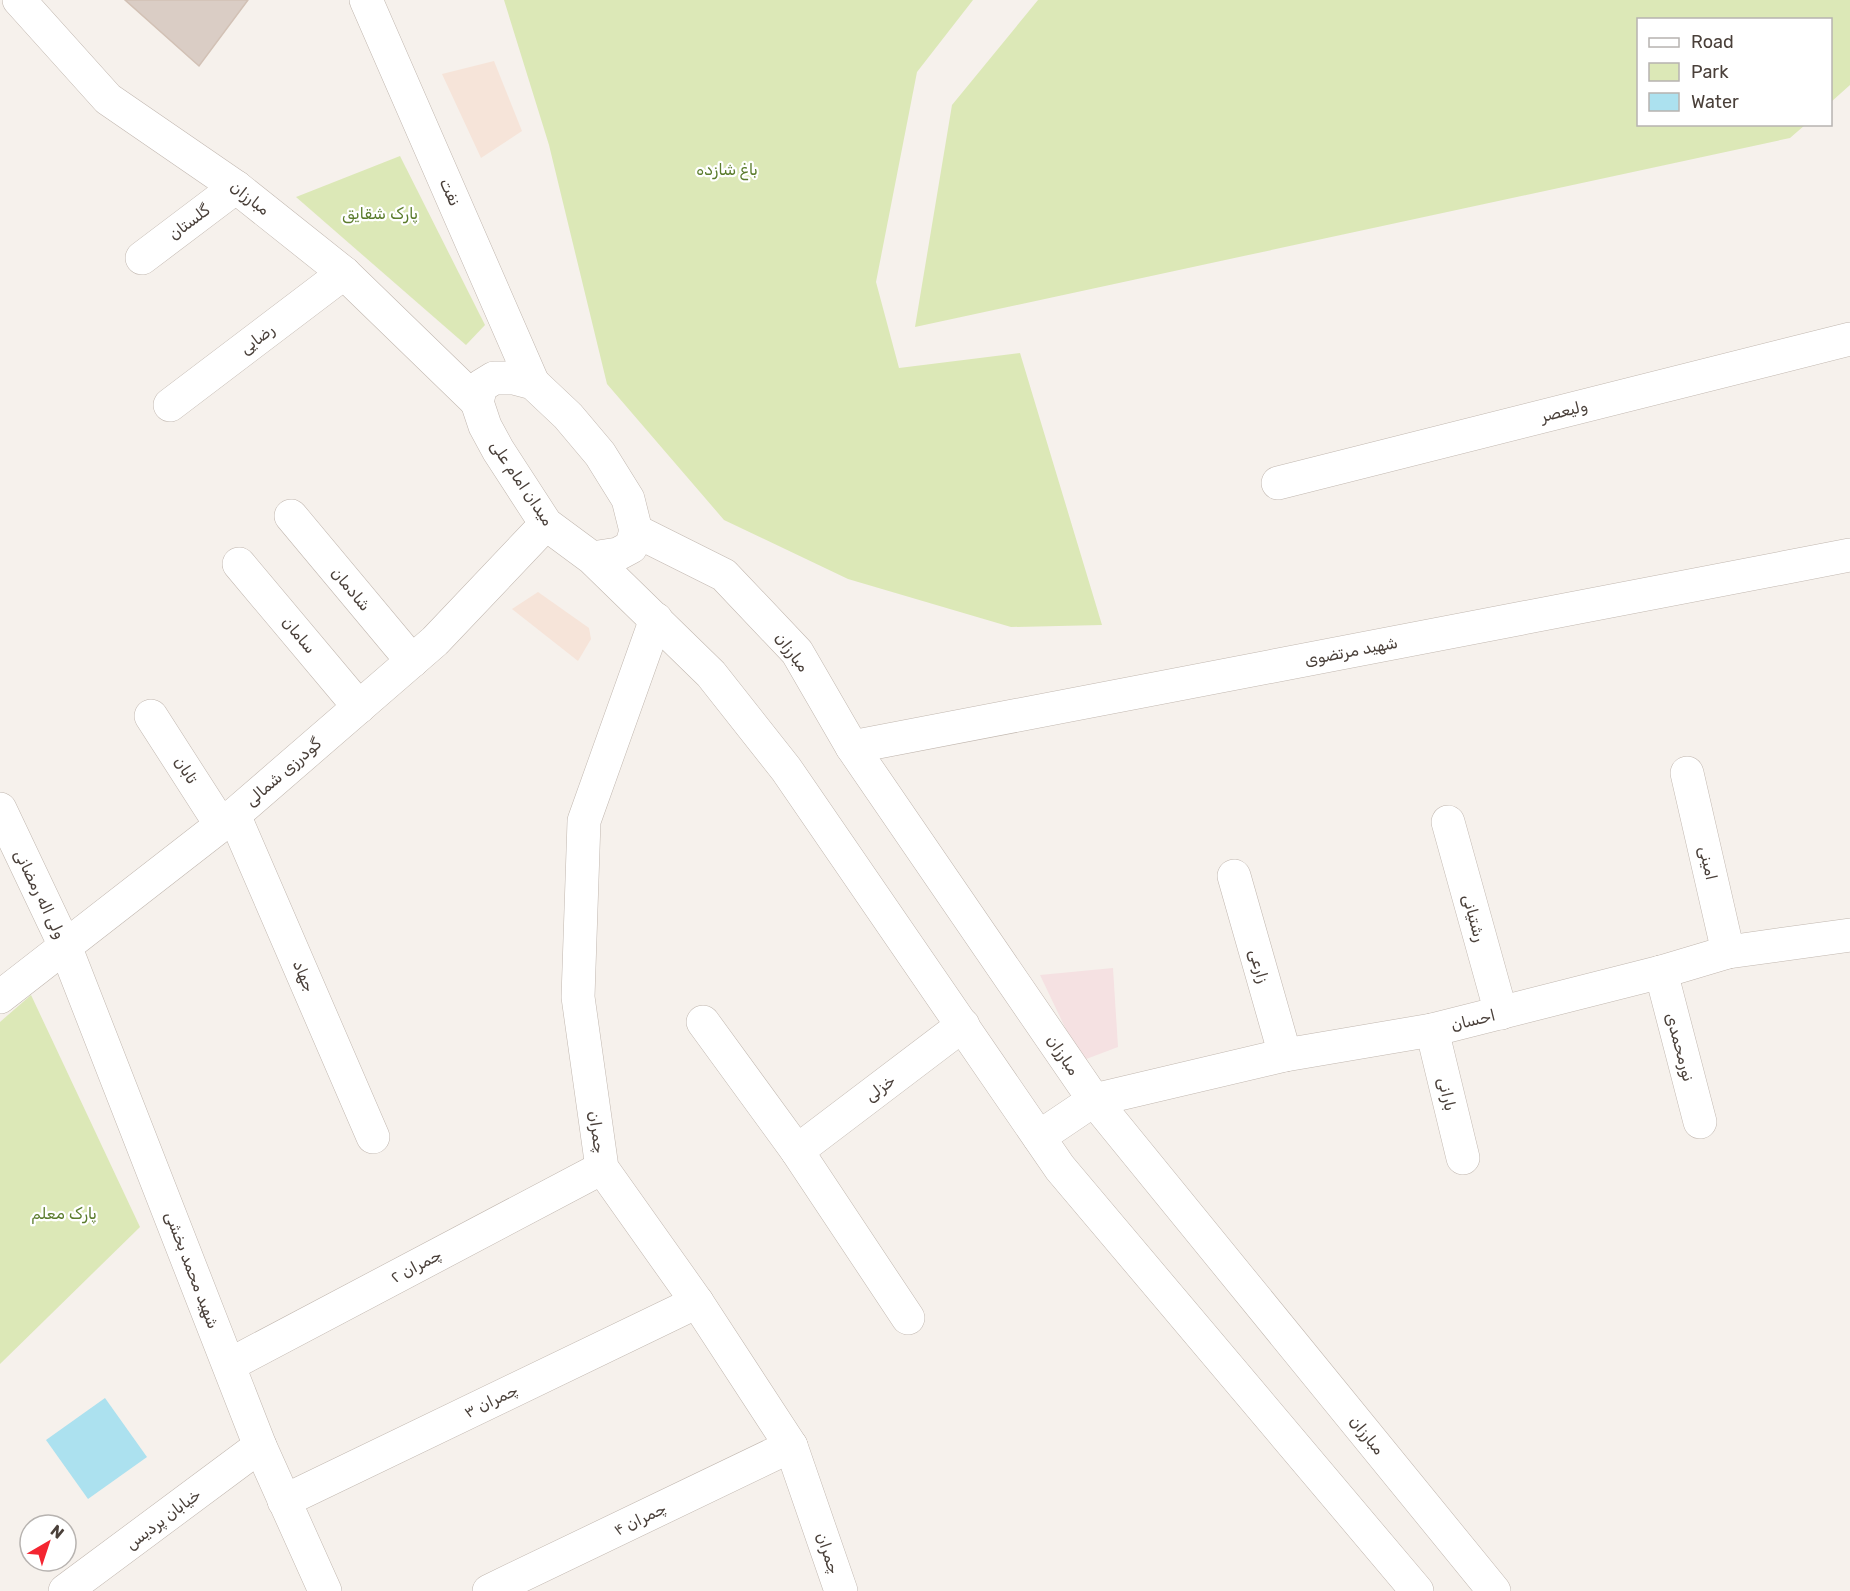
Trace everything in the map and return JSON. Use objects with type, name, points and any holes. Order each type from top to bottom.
[{"type":"street","name":"مبارزان","points":[[19,0],[108,99],[236,187],[344,273],[477,402]]},
{"type":"street","name":"نفت","points":[[366,0],[533,383]]},
{"type":"street","name":"گلستان","points":[[142,258],[236,187]]},
{"type":"street","name":"رضایی","points":[[170,405],[344,273]]},
{"type":"street","name":"ولیعصر","points":[[1278,483],[1850,339]]},
{"type":"street","points":[[477,402],[481,386],[494,378],[514,378],[533,383],[568,416],[600,454],[628,499],[636,531],[631,547],[618,554],[592,558]]},
{"type":"street","name":"میدان امام علی","points":[[477,402],[485,426],[498,450],[546,524],[592,558]]},
{"type":"street","name":"شادمان","points":[[291,516],[412,661]]},
{"type":"street","name":"گودرزی شمالی","points":[[0,997],[227,820],[359,707],[435,641],[546,524]]},
{"type":"street","name":"مبارزان","points":[[636,531],[724,575],[796,652],[852,747],[1094,1100],[1494,1591]]},
{"type":"street","name":"شهید مرتضوی","points":[[852,747],[1850,555]]},
{"type":"street","points":[[592,558],[711,674],[786,770],[1060,1168],[1418,1591]]},
{"type":"street","name":"سامان","points":[[239,564],[359,707]]},
{"type":"street","name":"چمران","points":[[656,619],[584,820],[578,997],[602,1168],[697,1302],[791,1446],[841,1591]]},
{"type":"street","name":"تابان","points":[[151,716],[227,820]]},
{"type":"street","name":"امینی","points":[[1687,773],[1728,952]]},
{"type":"street","name":"ولی اله رمضانی","points":[[0,809],[65,946]]},
{"type":"street","name":"جهاد","points":[[227,820],[373,1137]]},
{"type":"street","name":"رشتیانی","points":[[1448,822],[1501,1013]]},
{"type":"street","name":"زارعی","points":[[1234,876],[1285,1055]]},
{"type":"street","name":"احسان","points":[[1094,1100],[1285,1055],[1432,1030],[1661,972],[1728,952],[1850,935]]},
{"type":"street","name":"شهید محمد بخشی","points":[[65,946],[260,1446],[325,1591]]},
{"type":"street","name":"نورمحمدی","points":[[1661,972],[1700,1122]]},
{"type":"street","points":[[703,1022],[797,1151],[908,1318]]},
{"type":"street","name":"خزلی","points":[[797,1151],[963,1025]]},
{"type":"street","name":"بارانی","points":[[1432,1030],[1463,1158]]},
{"type":"street","points":[[1039,1137],[1094,1100]]},
{"type":"street","name":"چمران ۲","points":[[229,1365],[602,1168]]},
{"type":"street","name":"چمران ۳","points":[[284,1501],[697,1302]]},
{"type":"street","name":"خیابان پردیس","points":[[65,1591],[260,1446]]},
{"type":"street","name":"چمران ۴","points":[[489,1591],[791,1446]]},
{"type":"shaded area","points":[[494,61],[522,131],[481,158],[442,74]]},
{"type":"shaded area","points":[[538,592],[589,628],[591,639],[578,661],[512,609]]},
{"type":"shaded area","points":[[1113,968],[1118,1047],[1081,1061],[1040,975]]},
{"type":"green space","name":"باغ شازده","points":[[504,0],[973,0],[917,72],[876,282],[899,368],[1020,353],[1102,625],[1011,627],[848,579],[724,520],[607,384],[549,145]]},
{"type":"green space","points":[[1038,0],[1850,0],[1850,85],[1832,101],[1832,18],[1637,18],[1637,126],[1804,126],[1790,138],[915,327],[952,105]]},
{"type":"green space","name":"پارک شقایق","points":[[400,156],[485,325],[466,345],[296,197]]},
{"type":"green space","name":"پارک معلم","points":[[31,995],[140,1227],[0,1364],[0,1022]]},
{"type":"water","points":[[105,1398],[147,1457],[88,1499],[46,1440]]},
{"type":"building","points":[[125,0],[248,0],[199,66]]}]
